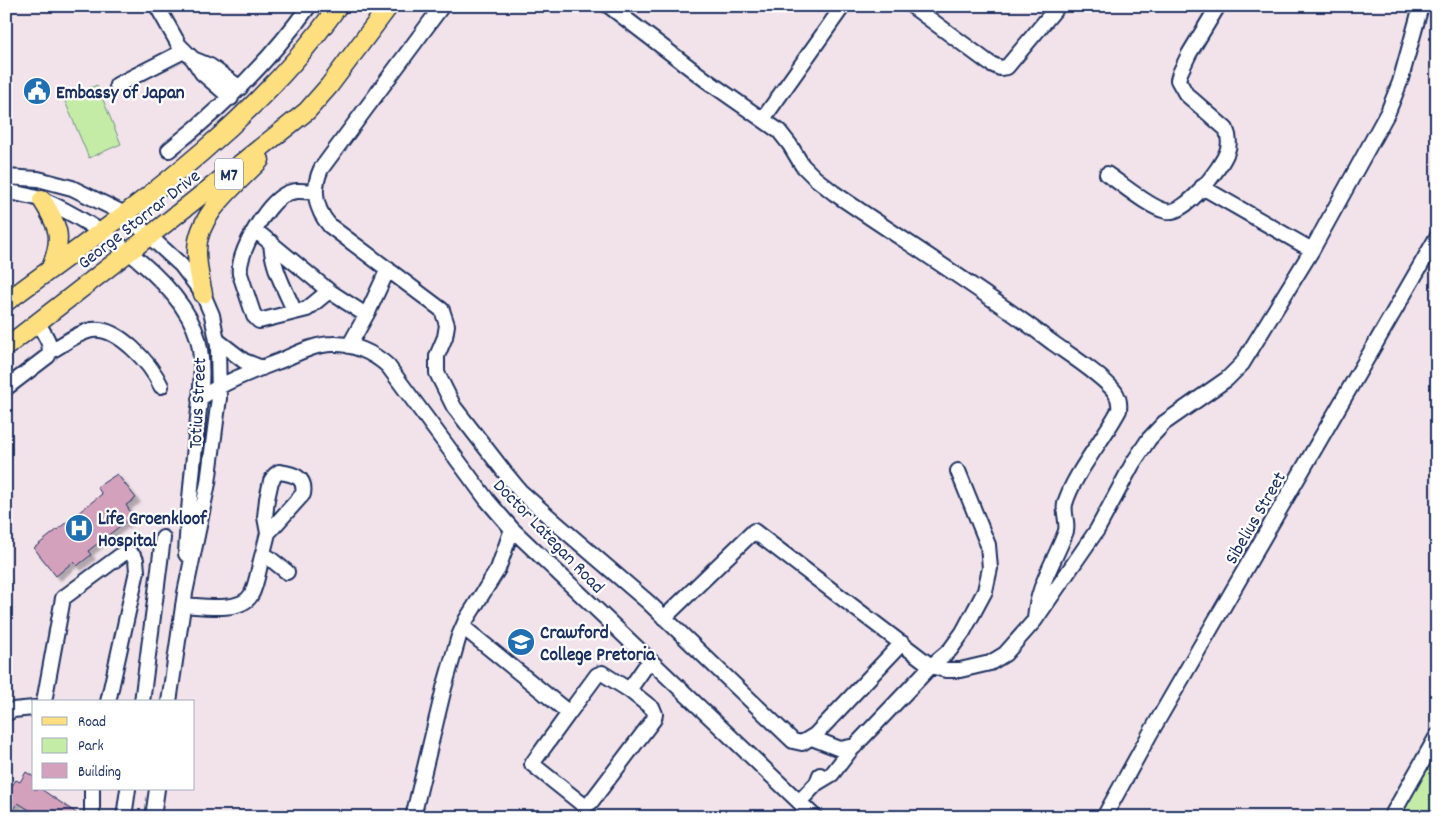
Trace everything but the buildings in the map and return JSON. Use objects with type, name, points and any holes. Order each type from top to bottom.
[{"type":"main road","name":"George Storrar Drive","points":[[6,302],[103,232],[204,151],[251,109],[303,51],[338,6]]},
{"type":"main road","name":"George Storrar Drive","points":[[6,347],[307,111],[345,66],[389,6]]},
{"type":"main road","points":[[203,294],[197,250],[210,214],[223,198],[307,111]]},
{"type":"main road","points":[[42,200],[53,217],[59,243],[57,253],[49,270]]},
{"type":"street","points":[[156,6],[175,39],[202,73],[235,93]]},
{"type":"street","name":"George Storrar Drive","points":[[169,150],[208,119],[235,93],[309,6]]},
{"type":"street","points":[[442,6],[321,169],[316,180],[315,192],[322,216],[330,226],[442,310],[447,325],[437,356],[437,373],[454,407],[520,491],[632,588],[793,742],[802,743],[812,738],[902,644]]},
{"type":"street","points":[[609,6],[785,137],[798,160],[823,185],[975,286],[1078,361],[1117,395],[1120,401],[1119,410],[1070,491],[1064,507],[1067,523],[1066,531],[1043,581],[1037,599],[1035,620]]},
{"type":"street","points":[[763,119],[843,6]]},
{"type":"street","points":[[912,6],[989,63],[1000,68],[1007,67],[1058,6]]},
{"type":"street","points":[[1107,174],[1155,206],[1168,212],[1184,206],[1202,187],[1227,152],[1228,133],[1221,124],[1186,94],[1178,80],[1189,54],[1218,6]]},
{"type":"street","points":[[664,618],[754,531],[931,666],[946,670],[960,670],[990,664],[1005,654],[1035,620],[1097,530],[1142,448],[1160,426],[1227,379],[1242,364],[1312,250],[1388,112],[1400,82],[1418,8]]},
{"type":"street","points":[[117,84],[189,55]]},
{"type":"street","name":"Totius Street","points":[[6,177],[63,185],[126,214],[180,265],[203,294],[212,315],[218,341],[220,385],[208,483],[184,599],[169,700]]},
{"type":"street","points":[[1202,187],[1312,250]]},
{"type":"street","points":[[315,192],[297,190],[283,195],[264,215],[245,246],[239,268],[240,279],[255,318],[262,321],[312,306],[329,291]]},
{"type":"street","name":"Totius Street","points":[[6,191],[42,200],[103,232],[129,251],[169,290],[189,317],[197,334],[201,366],[200,399],[188,515],[184,599]]},
{"type":"street","points":[[255,230],[329,291],[366,315]]},
{"type":"street","name":"Sibelius Street","points":[[1104,817],[1151,732],[1437,237]]},
{"type":"street","points":[[271,242],[277,272],[295,312]]},
{"type":"street","points":[[349,346],[388,269]]},
{"type":"street","points":[[38,323],[51,351]]},
{"type":"street","points":[[6,388],[48,356],[51,351],[79,334],[102,330],[116,336],[141,356],[156,374],[161,386]]},
{"type":"street","points":[[218,341],[244,361],[262,368]]},
{"type":"street","name":"Doctor Lategan Road","points":[[200,399],[220,385],[316,346],[334,344],[349,346],[373,355],[388,366],[486,500],[512,529],[815,817]]},
{"type":"street","points":[[201,366],[220,385]]},
{"type":"street","points":[[799,802],[817,783],[830,762],[852,749],[931,666],[950,650],[978,606],[989,578],[990,558],[988,545],[958,471]]},
{"type":"street","points":[[413,817],[444,688],[463,627],[498,568],[512,529]]},
{"type":"street","points":[[184,599],[228,607],[245,602],[251,595],[268,532]]},
{"type":"street","points":[[142,700],[163,538]]},
{"type":"street","points":[[44,700],[63,598],[124,553],[127,553],[131,554],[136,560],[137,571],[108,700]]},
{"type":"street","points":[[263,553],[287,572]]},
{"type":"street","points":[[463,627],[568,713]]},
{"type":"street","points":[[629,690],[650,660]]},
{"type":"street","points":[[602,673],[629,690],[653,709],[654,719],[591,802],[587,805],[582,804],[532,764],[597,675],[602,673]]},
{"type":"street","points":[[6,714],[13,710],[32,708]]},
{"type":"street","points":[[1390,817],[1437,736]]},
{"type":"street","points":[[812,738],[840,749],[852,749]]},
{"type":"street","points":[[92,790],[92,817]]},
{"type":"street","points":[[124,817],[128,790]]},
{"type":"street","points":[[153,817],[157,790]]},
{"type":"green space","points":[[97,85],[121,144],[89,158],[64,99]]},
{"type":"green space","points":[[1437,736],[1437,817],[1392,817]]},
{"type":"place","name":"Embassy of Japan","points":[[37,91]]},
{"type":"place","name":"Life Groenkloof Hospital","points":[[79,528]]},
{"type":"place","name":"Crawford College Pretoria","points":[[521,642]]}]
